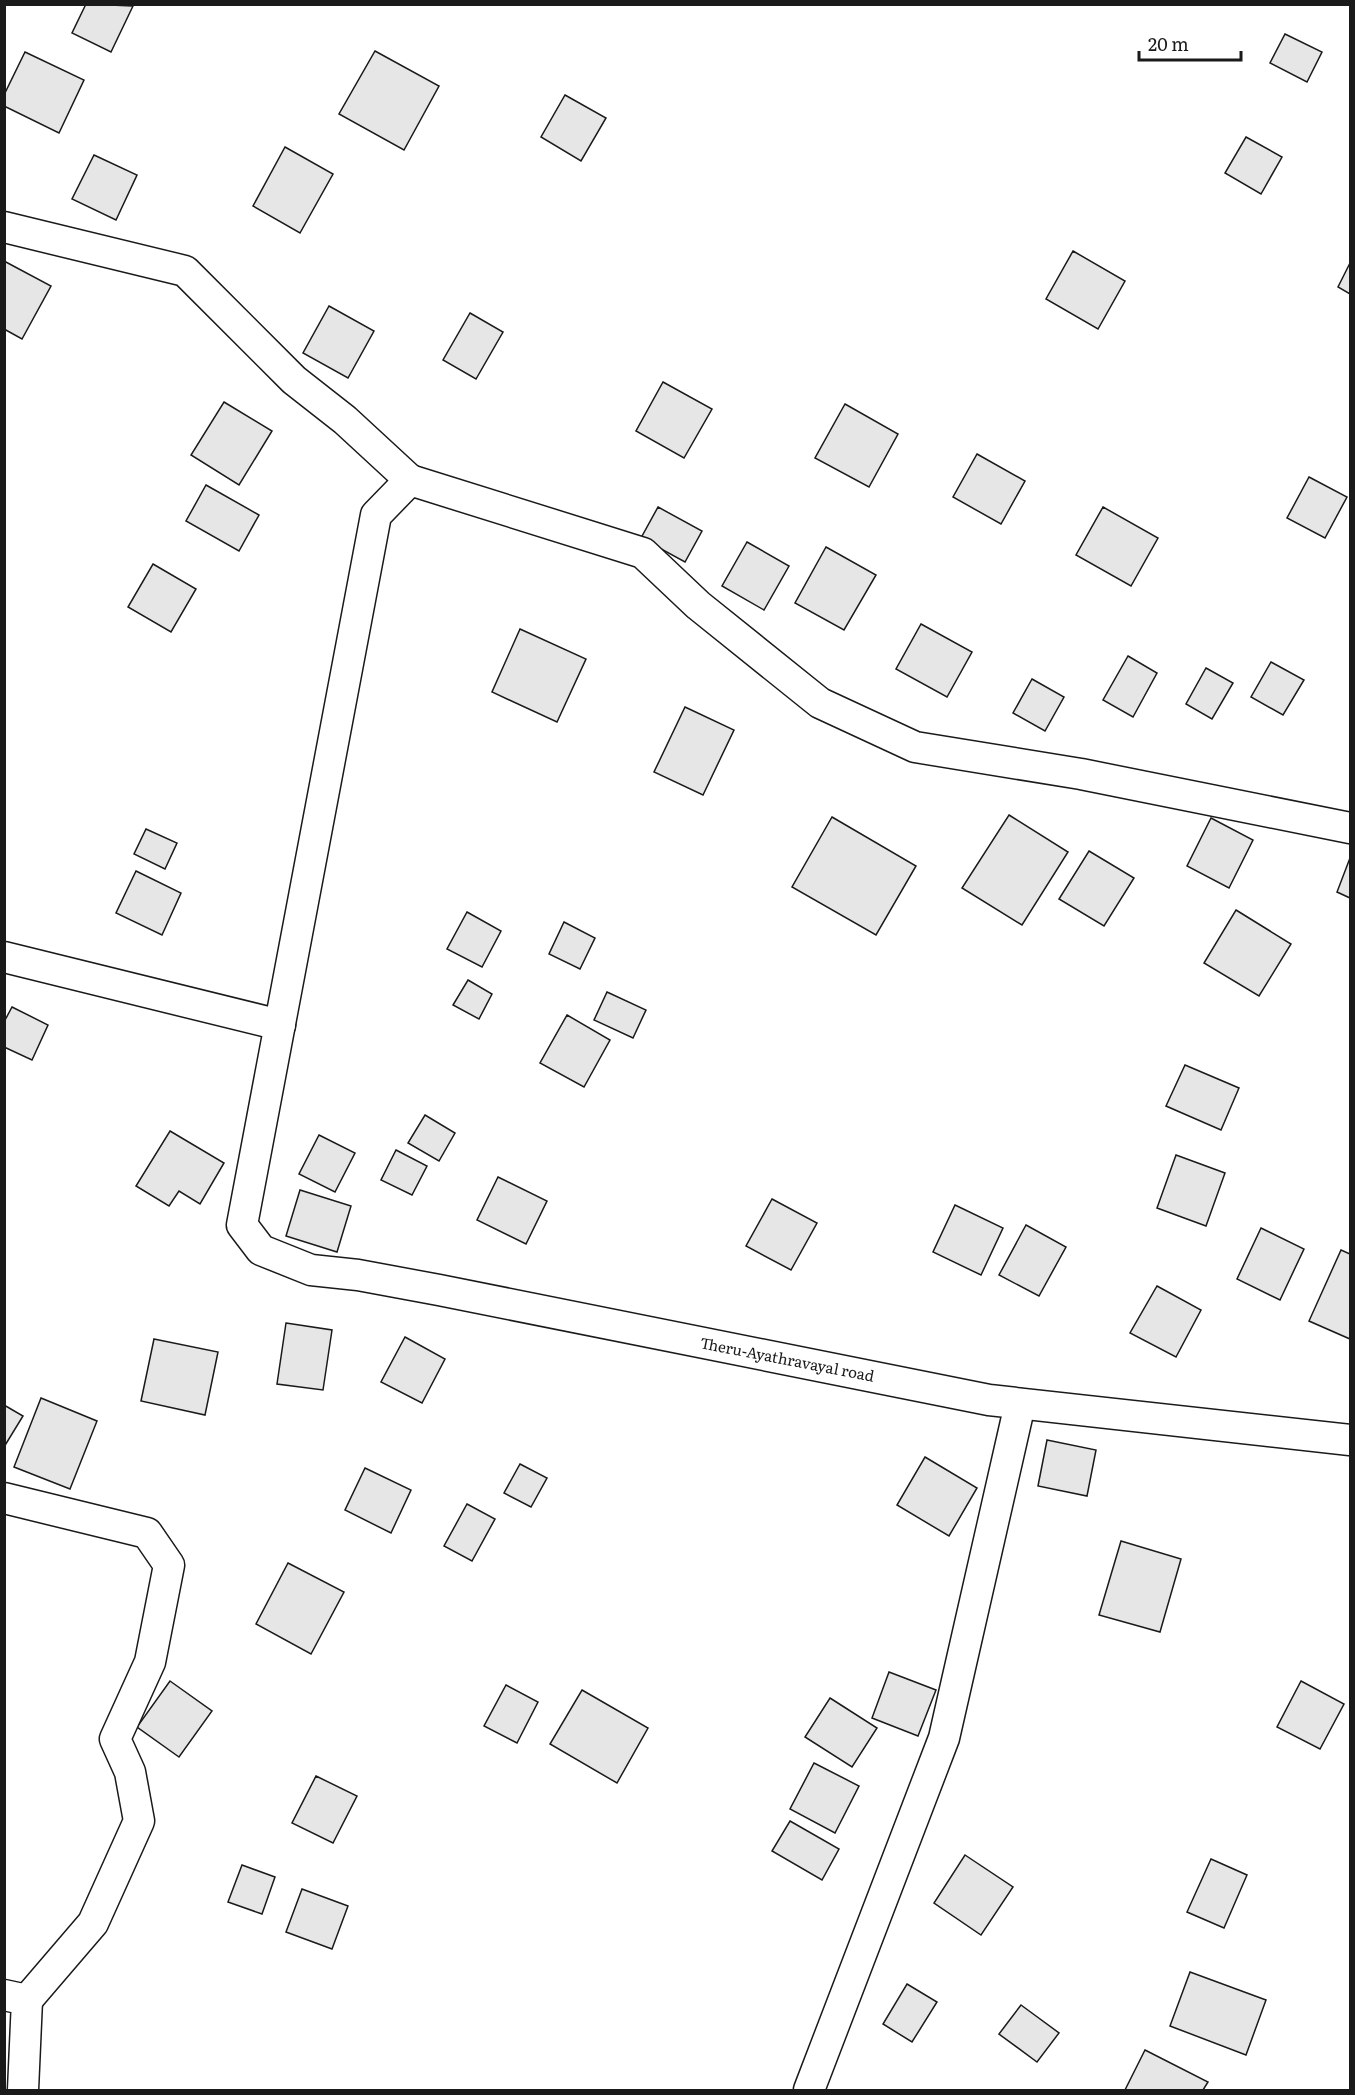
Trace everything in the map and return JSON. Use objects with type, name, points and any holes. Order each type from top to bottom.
[{"type":"street","points":[[4,227],[186,271],[294,380],[345,420],[410,480],[643,553],[698,605],[820,703],[915,747],[1081,774],[1350,828]]},
{"type":"street","points":[[4,957],[280,1025],[376,514],[410,480]]},
{"type":"street","name":"Theru-Ayathravayal road","points":[[280,1025],[242,1225],[261,1250],[311,1270],[358,1275],[428,1288],[989,1400],[1350,1440]]},
{"type":"street","points":[[809,2091],[944,1738],[1020,1404]]},
{"type":"street","points":[[4,1498],[147,1533],[169,1565],[150,1662],[115,1739],[130,1772],[139,1821],[93,1923],[16,1997],[23,2091]]},
{"type":"building","points":[[86,4],[133,6],[111,52],[72,33]]},
{"type":"building","points":[[1285,34],[1322,52],[1307,82],[1270,63]]},
{"type":"building","points":[[375,51],[439,86],[404,150],[339,114]]},
{"type":"building","points":[[25,52],[84,80],[59,133],[4,106],[4,95]]},
{"type":"building","points":[[565,95],[606,118],[581,161],[541,137]]},
{"type":"building","points":[[1246,137],[1282,157],[1261,194],[1225,173]]},
{"type":"building","points":[[285,147],[333,174],[300,233],[253,206]]},
{"type":"building","points":[[94,155],[137,175],[116,220],[72,199]]},
{"type":"building","points":[[1073,251],[1125,281],[1098,329],[1046,299]]},
{"type":"building","points":[[4,261],[51,286],[22,339],[4,329]]},
{"type":"building","points":[[1350,263],[1350,294],[1338,287]]},
{"type":"building","points":[[329,306],[374,331],[348,378],[303,353]]},
{"type":"building","points":[[470,313],[503,332],[476,379],[443,360]]},
{"type":"building","points":[[663,382],[712,409],[684,458],[636,431]]},
{"type":"building","points":[[224,402],[272,431],[239,485],[191,455]]},
{"type":"building","points":[[845,404],[898,434],[869,487],[815,458]]},
{"type":"building","points":[[977,454],[1025,481],[1001,524],[953,497]]},
{"type":"building","points":[[1309,477],[1347,497],[1325,538],[1287,518]]},
{"type":"building","points":[[206,485],[259,515],[239,551],[186,521]]},
{"type":"building","points":[[658,507],[702,531],[685,562],[641,538]]},
{"type":"building","points":[[1103,507],[1158,538],[1131,586],[1076,555]]},
{"type":"building","points":[[747,542],[789,566],[764,610],[722,586]]},
{"type":"building","points":[[826,547],[876,575],[844,630],[795,603]]},
{"type":"building","points":[[153,564],[196,589],[171,632],[128,607]]},
{"type":"building","points":[[921,624],[972,652],[947,697],[896,669]]},
{"type":"building","points":[[520,629],[586,659],[557,722],[492,692]]},
{"type":"building","points":[[1128,656],[1157,673],[1133,717],[1103,700]]},
{"type":"building","points":[[1271,662],[1304,680],[1283,715],[1251,697]]},
{"type":"building","points":[[1206,668],[1233,683],[1212,719],[1186,704]]},
{"type":"building","points":[[1032,679],[1064,697],[1045,731],[1013,713]]},
{"type":"building","points":[[685,707],[734,730],[703,795],[654,772]]},
{"type":"building","points":[[1009,815],[1068,852],[1022,925],[962,888]]},
{"type":"building","points":[[832,817],[916,866],[876,935],[792,887]]},
{"type":"building","points":[[1211,818],[1253,840],[1229,888],[1187,866]]},
{"type":"building","points":[[146,829],[177,843],[165,869],[134,854]]},
{"type":"building","points":[[1089,851],[1134,878],[1104,926],[1059,899]]},
{"type":"building","points":[[1350,858],[1350,898],[1337,892]]},
{"type":"building","points":[[136,871],[181,893],[162,935],[116,913]]},
{"type":"building","points":[[1236,910],[1291,944],[1259,996],[1204,963]]},
{"type":"building","points":[[467,912],[501,931],[482,967],[447,949]]},
{"type":"building","points":[[564,922],[595,938],[580,969],[549,954]]},
{"type":"building","points":[[468,980],[492,994],[479,1019],[453,1005]]},
{"type":"building","points":[[607,992],[646,1010],[633,1038],[594,1020]]},
{"type":"building","points":[[12,1007],[48,1025],[32,1060],[4,1047],[4,1022]]},
{"type":"building","points":[[567,1015],[610,1040],[584,1087],[540,1063]]},
{"type":"building","points":[[1185,1065],[1239,1088],[1221,1130],[1166,1106]]},
{"type":"building","points":[[425,1115],[455,1133],[439,1161],[408,1143]]},
{"type":"building","points":[[170,1131],[224,1163],[200,1204],[179,1191],[169,1206],[136,1186]]},
{"type":"building","points":[[319,1135],[355,1153],[335,1192],[299,1174]]},
{"type":"building","points":[[396,1150],[427,1166],[412,1195],[381,1180]]},
{"type":"building","points":[[1176,1155],[1225,1173],[1206,1226],[1157,1208]]},
{"type":"building","points":[[498,1177],[547,1201],[526,1244],[477,1220]]},
{"type":"building","points":[[300,1190],[351,1206],[337,1252],[286,1236]]},
{"type":"building","points":[[772,1199],[817,1223],[791,1270],[746,1246]]},
{"type":"building","points":[[955,1205],[1003,1228],[981,1275],[933,1252]]},
{"type":"building","points":[[1026,1225],[1066,1247],[1039,1296],[999,1275]]},
{"type":"building","points":[[1261,1228],[1304,1249],[1280,1300],[1237,1279]]},
{"type":"building","points":[[1341,1250],[1350,1254],[1350,1339],[1309,1321]]},
{"type":"building","points":[[1157,1286],[1201,1310],[1176,1357],[1130,1333]]},
{"type":"building","points":[[286,1323],[332,1330],[323,1390],[277,1384]]},
{"type":"building","points":[[405,1337],[445,1359],[422,1403],[381,1382]]},
{"type":"building","points":[[154,1339],[218,1352],[205,1415],[141,1401]]},
{"type":"building","points":[[41,1398],[97,1421],[70,1489],[14,1467]]},
{"type":"building","points":[[4,1405],[23,1416],[4,1447]]},
{"type":"building","points":[[1047,1440],[1096,1450],[1087,1496],[1038,1486]]},
{"type":"building","points":[[925,1457],[977,1488],[949,1536],[897,1505]]},
{"type":"building","points":[[520,1464],[547,1478],[531,1507],[504,1493]]},
{"type":"building","points":[[365,1468],[411,1490],[391,1533],[345,1510]]},
{"type":"building","points":[[467,1504],[495,1519],[472,1561],[444,1546]]},
{"type":"building","points":[[1121,1541],[1181,1559],[1160,1632],[1099,1615]]},
{"type":"building","points":[[288,1563],[344,1592],[311,1654],[256,1624]]},
{"type":"building","points":[[889,1672],[936,1690],[918,1736],[872,1718]]},
{"type":"building","points":[[170,1681],[212,1711],[179,1757],[137,1727]]},
{"type":"building","points":[[1301,1681],[1344,1704],[1320,1749],[1277,1727]]},
{"type":"building","points":[[506,1685],[538,1702],[517,1743],[484,1726]]},
{"type":"building","points":[[582,1690],[648,1728],[617,1783],[550,1744]]},
{"type":"building","points":[[830,1698],[877,1728],[852,1767],[805,1737]]},
{"type":"building","points":[[814,1763],[859,1786],[835,1833],[790,1809]]},
{"type":"building","points":[[316,1776],[357,1796],[333,1843],[292,1823]]},
{"type":"building","points":[[790,1821],[839,1849],[822,1880],[772,1851]]},
{"type":"building","points":[[965,1855],[1013,1887],[981,1935],[934,1903]]},
{"type":"building","points":[[1211,1859],[1247,1875],[1224,1928],[1187,1912]]},
{"type":"building","points":[[242,1865],[275,1877],[262,1914],[228,1902]]},
{"type":"building","points":[[302,1889],[348,1906],[332,1949],[286,1932]]},
{"type":"building","points":[[1190,1972],[1266,2000],[1246,2055],[1170,2026]]},
{"type":"building","points":[[907,1984],[937,2002],[912,2042],[883,2024]]},
{"type":"building","points":[[1021,2005],[1059,2033],[1037,2062],[999,2034]]},
{"type":"building","points":[[1145,2050],[1208,2082],[1203,2090],[1125,2090]]}]
